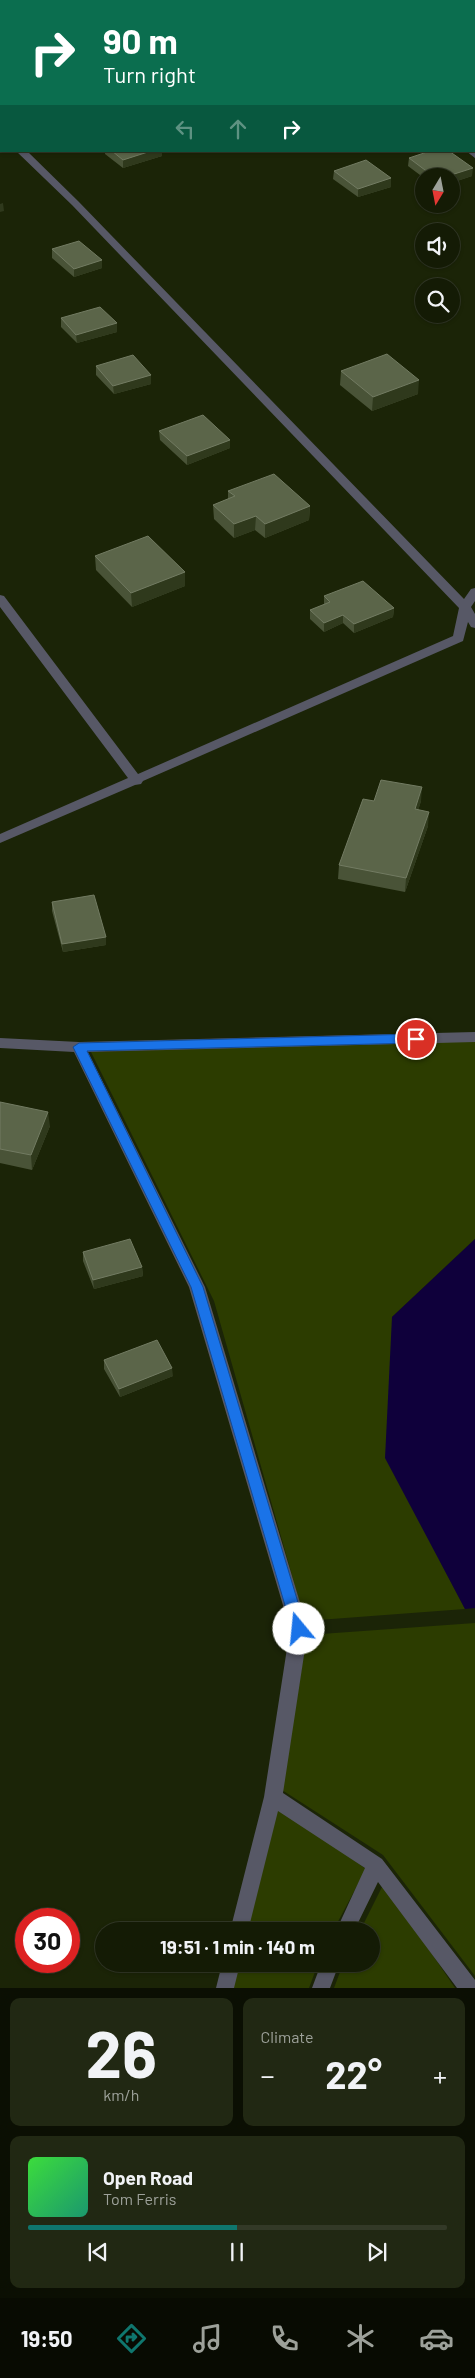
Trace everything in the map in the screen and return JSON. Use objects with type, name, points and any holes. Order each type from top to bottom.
[{"type":"street","points":[[22,152],[82,210],[465,607],[475,624]]},
{"type":"street","points":[[0,839],[137,781],[459,638],[465,607],[475,592]]},
{"type":"street","points":[[0,599],[137,781]]},
{"type":"street","points":[[0,1043],[79,1047],[475,1037]]},
{"type":"street","points":[[79,1047],[197,1287],[299,1629],[273,1797],[241,1922]]},
{"type":"street","points":[[273,1797],[376,1865],[469,1988]]},
{"type":"street","points":[[349,1922],[376,1865]]},
{"type":"street","points":[[225,1988],[229,1972]]},
{"type":"street","points":[[321,1988],[327,1972]]},
{"type":"green space","points":[[475,1041],[475,1239],[392,1317],[440,1561],[465,1609],[305,1621],[214,1301],[91,1052]]},
{"type":"green space","points":[[475,1623],[475,1976],[383,1855],[282,1790],[307,1635]]},
{"type":"green space","points":[[278,1806],[366,1869],[338,1922],[249,1922]]},
{"type":"green space","points":[[384,1883],[455,1988],[334,1988],[340,1972],[380,1972],[380,1922],[364,1922]]},
{"type":"green space","points":[[237,1972],[315,1972],[309,1988],[233,1988]]},
{"type":"shaded area","points":[[475,1239],[475,1608],[465,1609],[385,1458],[392,1317]]},
{"type":"building","points":[[113,152],[148,152],[123,160]]},
{"type":"building","points":[[427,152],[450,152],[473,168],[460,172],[460,168],[422,168],[409,158]]},
{"type":"building","points":[[366,160],[391,178],[358,189],[334,171]]},
{"type":"building","points":[[79,241],[102,260],[74,269],[52,249]]},
{"type":"building","points":[[100,307],[117,323],[76,335],[61,318]]},
{"type":"building","points":[[387,354],[419,380],[373,397],[341,371]]},
{"type":"building","points":[[133,355],[151,375],[113,386],[96,366]]},
{"type":"building","points":[[203,415],[230,440],[187,456],[159,431]]},
{"type":"building","points":[[274,474],[310,506],[265,524],[256,516],[234,524],[213,505],[235,496],[228,491]]},
{"type":"building","points":[[148,536],[185,572],[131,593],[95,556]]},
{"type":"building","points":[[363,581],[394,608],[354,624],[343,615],[324,623],[310,610],[330,602],[324,596]]},
{"type":"building","points":[[381,780],[422,787],[415,809],[429,812],[406,878],[339,865],[363,799],[374,801]]},
{"type":"building","points":[[94,895],[106,937],[62,944],[52,902]]},
{"type":"building","points":[[0,1102],[48,1112],[31,1155],[0,1149]]},
{"type":"building","points":[[130,1239],[142,1267],[93,1280],[83,1252]]},
{"type":"building","points":[[157,1340],[172,1368],[119,1389],[104,1360]]},
{"type":"route","points":[[299,1629],[197,1287],[79,1047],[416,1039]]}]
